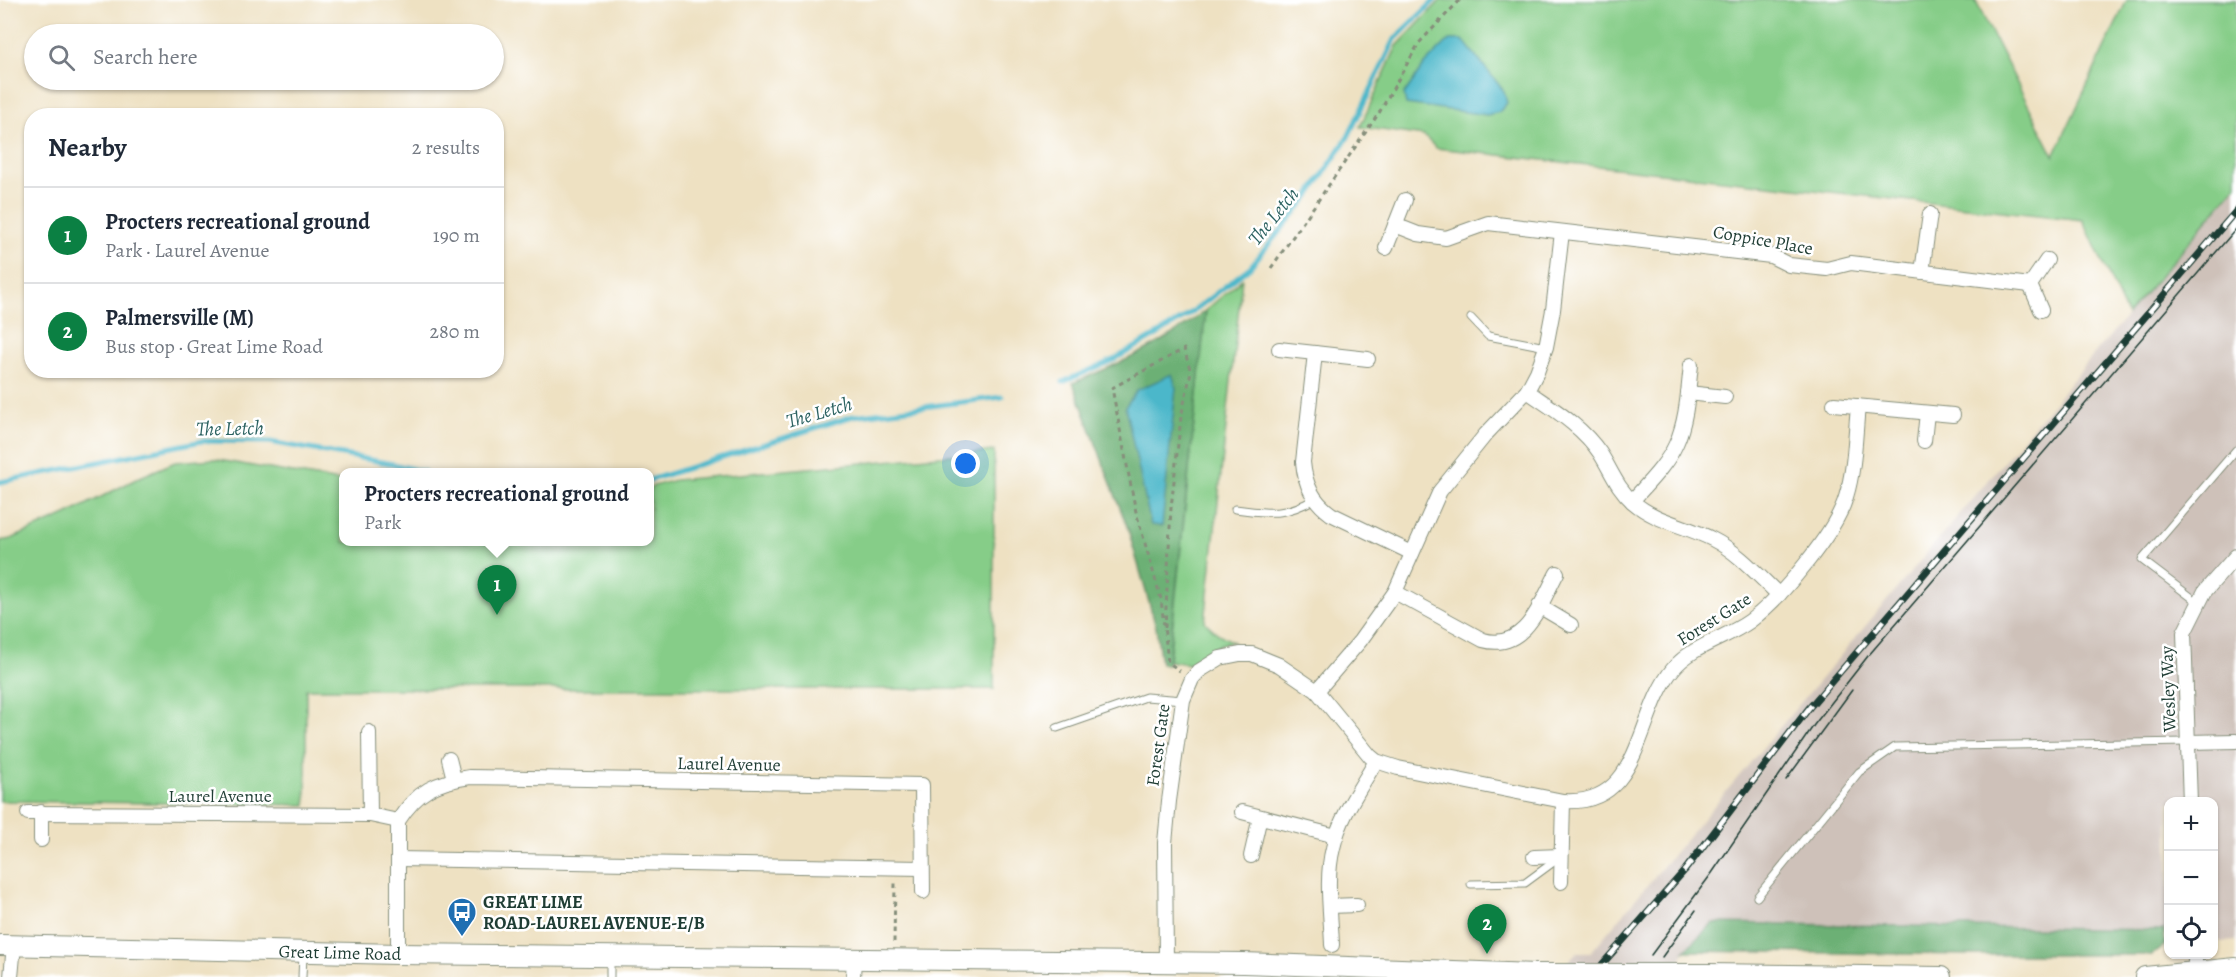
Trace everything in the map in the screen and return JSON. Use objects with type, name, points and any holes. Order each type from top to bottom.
[{"type":"main road","name":"Great Lime Road","points":[[7,945],[398,954],[610,956],[854,968],[894,959],[1166,962],[1328,971],[1941,977]]},
{"type":"main road","points":[[2145,977],[2195,964],[2236,968]]},
{"type":"street","points":[[1386,248],[1405,200]]},
{"type":"street","points":[[1922,272],[1930,214]]},
{"type":"street","name":"Coppice Place","points":[[1395,225],[1418,234],[1446,238],[1461,234],[1483,223],[1771,256],[1789,265],[1827,269],[1851,264],[2030,285]]},
{"type":"street","points":[[1317,691],[1360,641],[1395,592],[1440,491],[1486,434],[1527,391],[1537,372],[1546,346],[1553,310],[1562,232]]},
{"type":"street","points":[[2041,310],[2030,285],[2047,260]]},
{"type":"street","points":[[1279,349],[1368,359]]},
{"type":"street","points":[[1315,353],[1304,462],[1306,483],[1322,507],[1344,522],[1412,553]]},
{"type":"street","points":[[1632,501],[1670,455],[1676,443],[1688,393],[1691,365]]},
{"type":"street","name":"Forest Gate","points":[[1527,391],[1570,420],[1599,452],[1617,486],[1632,501],[1658,519],[1713,539],[1737,555],[1779,595]]},
{"type":"street","points":[[1688,393],[1725,397]]},
{"type":"street","points":[[1834,404],[1953,415]]},
{"type":"street","name":"Forest Gate","points":[[1166,962],[1165,843],[1169,801],[1183,700],[1192,679],[1199,670],[1230,655],[1252,654],[1279,665],[1317,691],[1376,761],[1398,768],[1563,801],[1592,798],[1602,794],[1620,780],[1626,770],[1659,692],[1671,671],[1686,657],[1748,622],[1779,595],[1822,541],[1841,511],[1850,481],[1858,406]]},
{"type":"street","points":[[1924,441],[1927,413]]},
{"type":"street","name":"Wesley Way","points":[[2190,797],[2184,633],[2205,591],[2236,556]]},
{"type":"street","points":[[1395,592],[1483,640],[1506,641],[1522,632],[1557,573]]},
{"type":"street","points":[[1539,606],[1571,625]]},
{"type":"street","points":[[369,732],[370,815]]},
{"type":"street","points":[[2188,742],[2236,741]]},
{"type":"street","points":[[449,759],[454,779]]},
{"type":"street","points":[[1332,945],[1329,873],[1336,836],[1345,815],[1376,761]]},
{"type":"street","name":"Laurel Avenue","points":[[41,840],[34,812],[370,815],[398,820],[410,802],[434,785],[470,777],[922,785],[922,892]]},
{"type":"street","points":[[1561,882],[1563,801]]},
{"type":"street","points":[[1242,812],[1336,836]]},
{"type":"street","points":[[1251,856],[1260,817]]},
{"type":"street","points":[[398,820],[398,954]]},
{"type":"street","points":[[1534,857],[1561,856]]},
{"type":"street","points":[[398,859],[922,868]]},
{"type":"street","points":[[1330,906],[1357,905]]},
{"type":"street","points":[[7,945],[10,977]]},
{"type":"lane","points":[[1471,318],[1488,336],[1546,346]]},
{"type":"lane","points":[[2199,603],[2142,560],[2236,450]]},
{"type":"lane","points":[[1234,509],[1286,513],[1315,499]]},
{"type":"lane","points":[[1057,728],[1146,697],[1183,700]]},
{"type":"lane","points":[[1757,897],[1859,772],[1894,747],[2188,742]]},
{"type":"lane","points":[[1470,884],[1525,883],[1561,856]]},
{"type":"lane","points":[[303,952],[303,977]]},
{"type":"lane","points":[[610,956],[610,977]]},
{"type":"path","points":[[1271,268],[1379,113],[1419,43],[1460,0]]},
{"type":"path","points":[[1165,628],[1171,508],[1181,417],[1191,372],[1184,348],[1112,388],[1136,512],[1161,599],[1168,663],[1192,679]]},
{"type":"path","points":[[894,959],[895,867]]},
{"type":"shaded area","points":[[2236,186],[2236,941],[2222,942],[2218,939],[2218,797],[2164,797],[2164,930],[1713,923],[1684,951],[1674,977],[1553,977],[1577,952],[1591,952]]},
{"type":"green space","points":[[1441,0],[1975,0],[2054,156],[2127,0],[2236,0],[2236,186],[2127,315],[2083,220],[1436,148],[1424,136],[1360,127],[1397,46]]},
{"type":"green space","points":[[1242,279],[1205,622],[1217,633],[1233,642],[1221,644],[1190,664],[1169,661],[1206,310]]},
{"type":"green space","points":[[1206,310],[1168,665],[1161,664],[1156,627],[1128,529],[1073,383],[1158,343]]},
{"type":"green space","points":[[994,451],[994,689],[306,689],[306,805],[0,801],[0,541],[11,539],[66,515],[140,477],[175,462],[213,459],[339,481],[339,546],[654,546],[654,486],[675,480]]},
{"type":"green space","points":[[1713,923],[2164,930],[2164,946],[2152,955],[1684,951]]},
{"type":"water","points":[[1449,40],[1463,40],[1504,91],[1507,103],[1499,112],[1487,115],[1406,104],[1404,94],[1425,64]]},
{"type":"water","points":[[1172,374],[1176,387],[1162,526],[1151,525],[1125,407],[1137,390]]},
{"type":"waterway","name":"The Letch","points":[[1063,382],[1113,360],[1160,333],[1187,316],[1250,267],[1309,196],[1348,137],[1395,39],[1435,0]]},
{"type":"waterway","name":"The Letch","points":[[654,479],[853,416],[1002,397]]},
{"type":"waterway","name":"The Letch","points":[[0,482],[202,441],[270,442],[409,468]]},
{"type":"tram line","points":[[1651,955],[1712,873],[1814,725],[1868,656],[2236,229]]},
{"type":"tram line","points":[[1786,780],[1852,690]]},
{"type":"tram line","points":[[1662,957],[1696,910]]},
{"type":"railway","points":[[1591,977],[1685,870],[1809,708],[2236,211]]},
{"type":"place","name":"Procters recreational ground","points":[[497,615]]},
{"type":"place","name":"GREAT LIME ROAD-LAUREL AVENUE-E/B","points":[[462,938]]},
{"type":"place","name":"Palmersville (M)","points":[[1487,954]]}]
